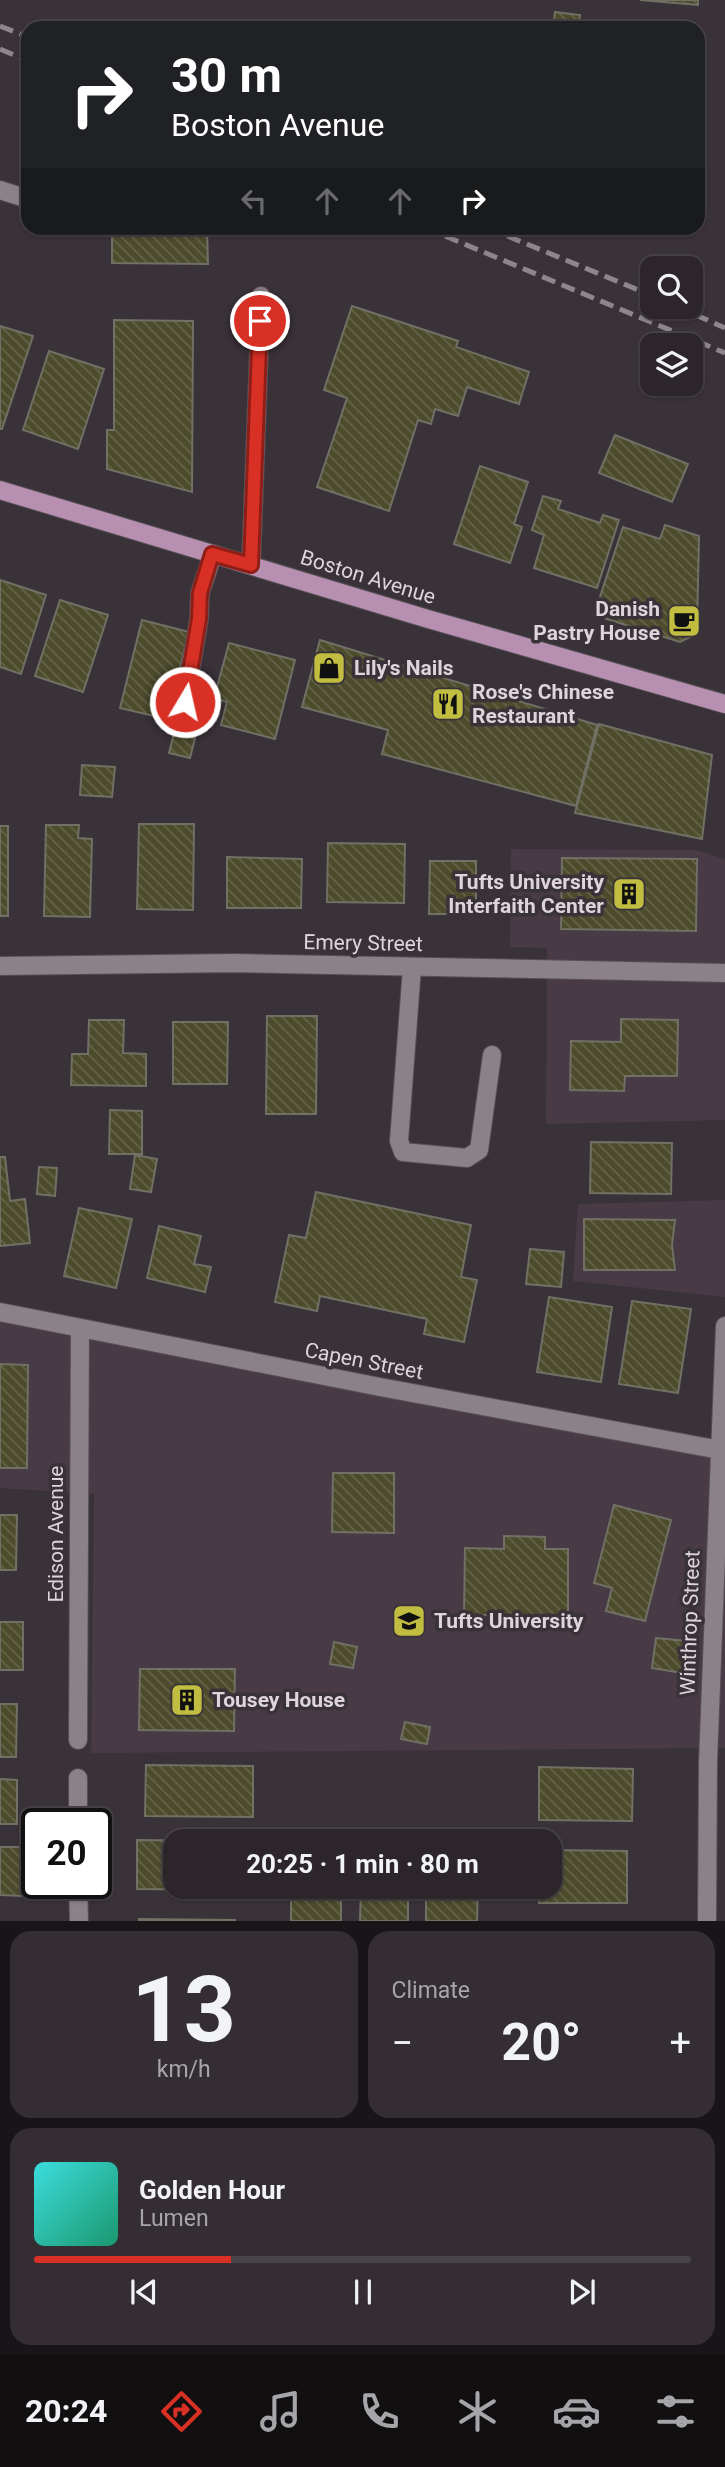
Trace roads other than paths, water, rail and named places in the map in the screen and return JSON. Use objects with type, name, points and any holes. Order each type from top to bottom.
[{"type":"main road","name":"Boston Avenue","points":[[0,490],[428,619],[725,704]]},
{"type":"street","points":[[0,190],[21,198]]},
{"type":"street","points":[[251,565],[261,296]]},
{"type":"street","points":[[185,702],[199,619],[200,593],[212,554]]},
{"type":"street","name":"Emery Street","points":[[0,966],[234,963],[725,973]]},
{"type":"street","points":[[412,967],[399,1141],[403,1152],[467,1158],[479,1150],[492,1055]]},
{"type":"street","name":"Capen Street","points":[[0,1312],[722,1451]]},
{"type":"street","name":"Winthrop Street","points":[[707,1921],[708,1762],[725,1326]]},
{"type":"street","name":"Edison Avenue","points":[[78,1740],[80,1329]]},
{"type":"street","points":[[78,1778],[78,1808]]},
{"type":"street","points":[[78,1899],[79,1921]]},
{"type":"railway","points":[[0,26],[21,34]]},
{"type":"railway","points":[[0,49],[21,58]]},
{"type":"railway","points":[[443,235],[725,353]]},
{"type":"railway","points":[[505,235],[640,291]]},
{"type":"railway","points":[[703,318],[725,328]]},
{"type":"place","name":"Danish Pastry House","points":[[684,621]]},
{"type":"place","name":"Lily's Nails","points":[[329,668]]},
{"type":"place","name":"Rose's Chinese Restaurant","points":[[448,704]]},
{"type":"place","name":"Tufts University Interfaith Center","points":[[629,894]]},
{"type":"place","name":"Tufts University","points":[[409,1621]]},
{"type":"place","name":"Tousey House","points":[[187,1700]]}]
